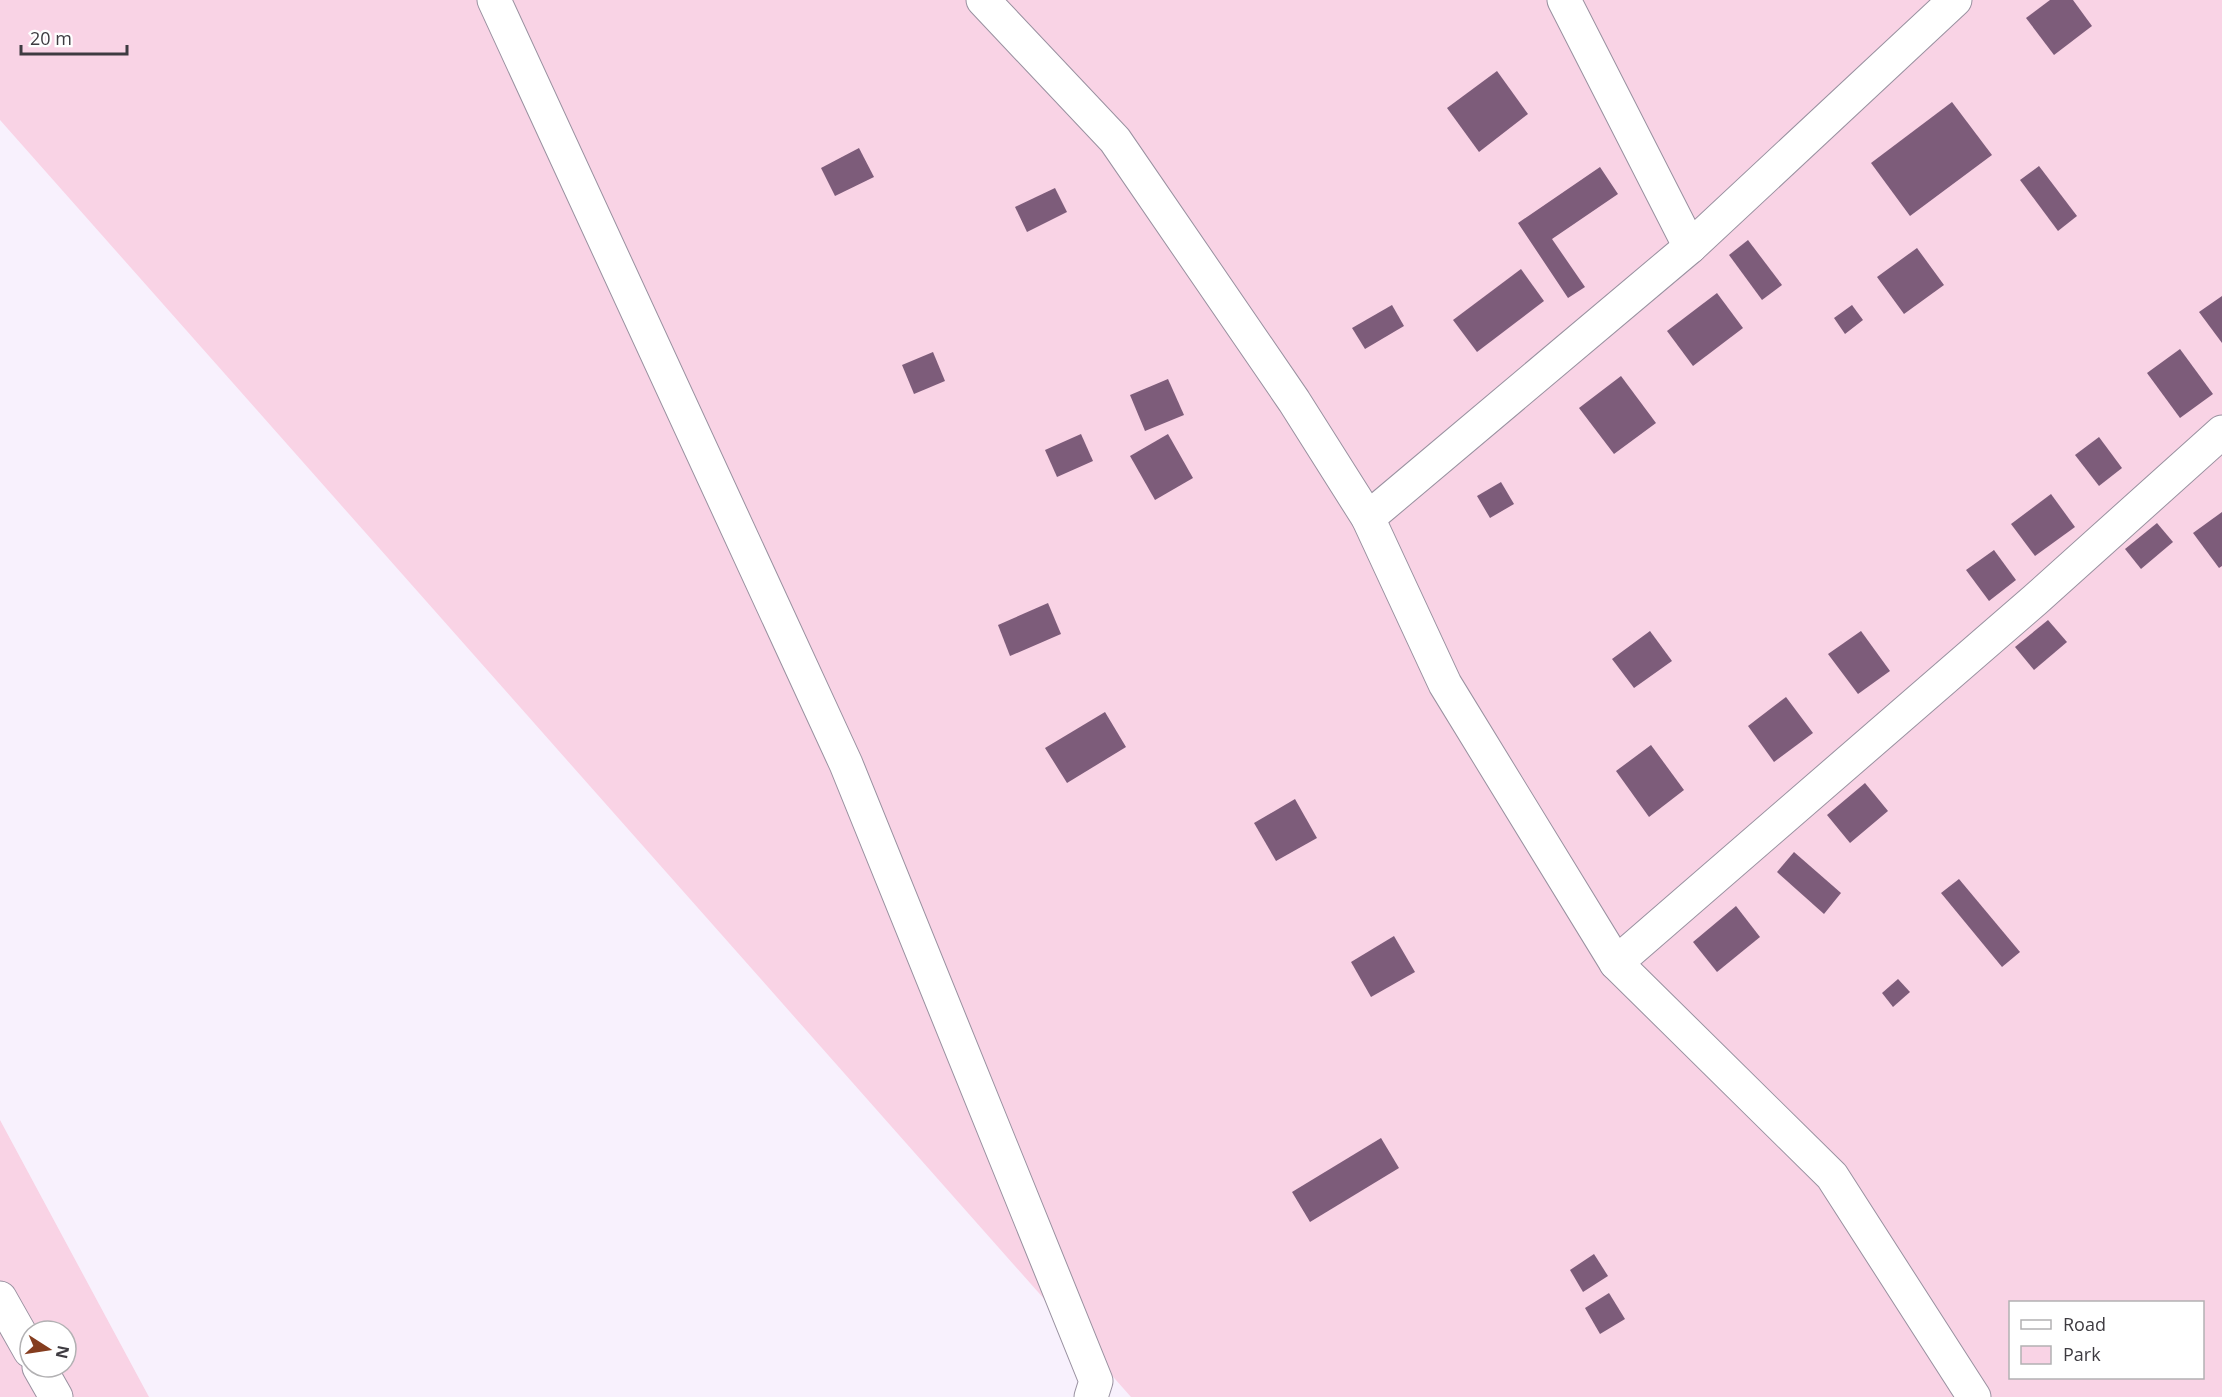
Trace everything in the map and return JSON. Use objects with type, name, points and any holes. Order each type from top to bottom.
[{"type":"street","points":[[494,0],[846,764],[1096,1381],[1091,1397]]},
{"type":"street","points":[[983,0],[1115,140],[1294,401],[1368,518],[1445,684],[1616,963],[1832,1176],[1974,1397]]},
{"type":"street","points":[[1564,0],[1690,247]]},
{"type":"street","points":[[1368,518],[1690,247],[1954,0]]},
{"type":"street","points":[[1616,963],[2035,600],[2222,432]]},
{"type":"street","points":[[0,1298],[18,1330]]},
{"type":"street","points":[[46,1379],[56,1397]]},
{"type":"green space","points":[[0,0],[2222,0],[2222,1397],[1131,1397],[0,120]]},
{"type":"green space","points":[[0,1120],[149,1397],[0,1397]]},
{"type":"building","points":[[2050,0],[2073,0],[2092,26],[2054,55],[2026,18]]},
{"type":"building","points":[[1497,71],[1528,114],[1479,152],[1447,108]]},
{"type":"building","points":[[1952,102],[1992,155],[1910,216],[1871,163]]},
{"type":"building","points":[[859,148],[874,177],[835,196],[821,168]]},
{"type":"building","points":[[2039,166],[2077,216],[2058,231],[2020,180]]},
{"type":"building","points":[[1600,167],[1618,194],[1552,239],[1585,287],[1568,298],[1518,223]]},
{"type":"building","points":[[1055,188],[1067,212],[1027,232],[1015,207]]},
{"type":"building","points":[[1748,240],[1782,285],[1762,300],[1729,255]]},
{"type":"building","points":[[1917,248],[1944,285],[1904,314],[1877,277]]},
{"type":"building","points":[[1521,269],[1544,301],[1477,352],[1453,320]]},
{"type":"building","points":[[1717,293],[1743,328],[1693,366],[1667,331]]},
{"type":"building","points":[[2222,296],[2222,343],[2199,312]]},
{"type":"building","points":[[1392,305],[1404,326],[1365,349],[1352,328]]},
{"type":"building","points":[[1852,305],[1863,320],[1845,334],[1834,318]]},
{"type":"building","points":[[2180,349],[2213,394],[2180,418],[2147,373]]},
{"type":"building","points":[[933,352],[945,381],[914,394],[902,365]]},
{"type":"building","points":[[1621,376],[1656,423],[1614,454],[1579,408]]},
{"type":"building","points":[[1168,379],[1184,415],[1145,431],[1130,395]]},
{"type":"building","points":[[1081,434],[1093,461],[1057,477],[1045,450]]},
{"type":"building","points":[[1168,434],[1193,478],[1155,500],[1130,456]]},
{"type":"building","points":[[2099,437],[2122,468],[2099,486],[2075,455]]},
{"type":"building","points":[[1501,482],[1514,504],[1490,518],[1477,496]]},
{"type":"building","points":[[2051,494],[2075,527],[2035,556],[2011,524]]},
{"type":"building","points":[[2222,512],[2222,566],[2219,568],[2193,533]]},
{"type":"building","points":[[2157,523],[2173,542],[2141,569],[2125,549]]},
{"type":"building","points":[[1994,550],[2016,580],[1989,601],[1966,570]]},
{"type":"building","points":[[1048,603],[1061,634],[1010,656],[998,625]]},
{"type":"building","points":[[2048,620],[2067,642],[2034,670],[2015,647]]},
{"type":"building","points":[[1650,631],[1672,661],[1634,688],[1612,659]]},
{"type":"building","points":[[1861,631],[1890,671],[1858,694],[1828,654]]},
{"type":"building","points":[[1786,697],[1813,733],[1774,762],[1748,726]]},
{"type":"building","points":[[1105,712],[1126,747],[1067,783],[1045,748]]},
{"type":"building","points":[[1651,745],[1684,790],[1649,817],[1616,771]]},
{"type":"building","points":[[1865,783],[1888,811],[1850,843],[1827,815]]},
{"type":"building","points":[[1295,799],[1317,838],[1276,861],[1254,823]]},
{"type":"building","points":[[1794,852],[1841,893],[1824,914],[1777,872]]},
{"type":"building","points":[[1959,879],[2020,952],[2002,967],[1941,893]]},
{"type":"building","points":[[1736,906],[1760,937],[1717,972],[1693,942]]},
{"type":"building","points":[[1394,936],[1415,972],[1371,997],[1351,962]]},
{"type":"building","points":[[1898,979],[1910,992],[1893,1007],[1882,993]]},
{"type":"building","points":[[1381,1138],[1399,1168],[1310,1222],[1292,1192]]},
{"type":"building","points":[[1594,1254],[1608,1276],[1583,1292],[1570,1270]]},
{"type":"building","points":[[1609,1293],[1625,1319],[1600,1334],[1585,1308]]}]
